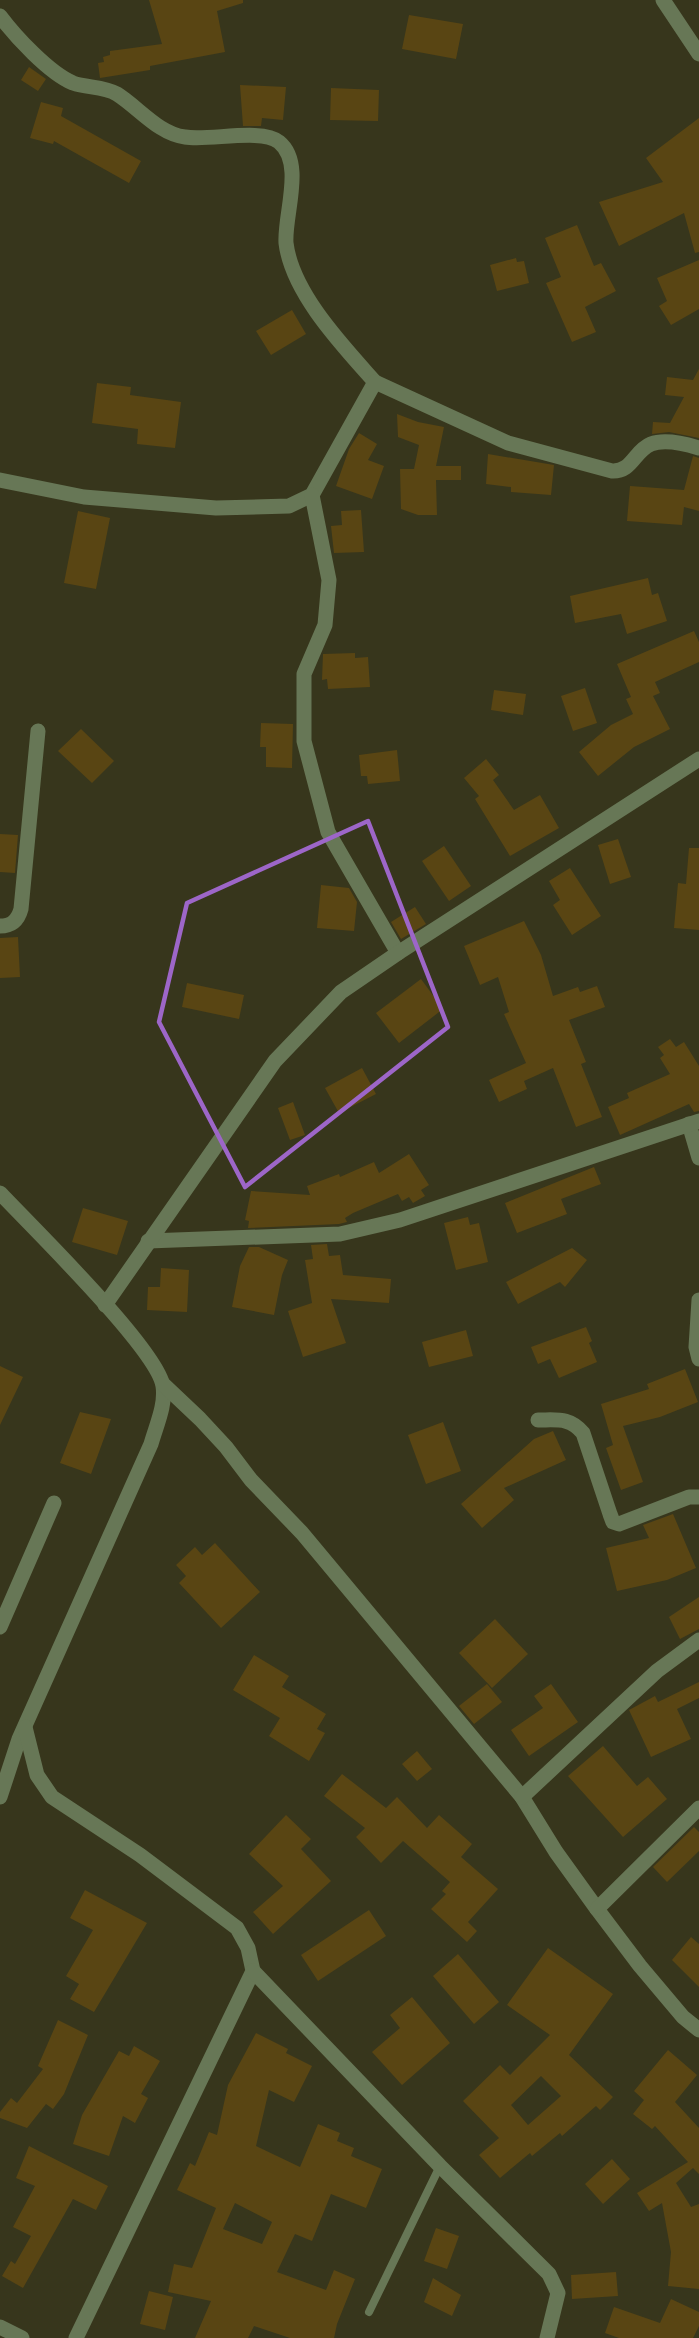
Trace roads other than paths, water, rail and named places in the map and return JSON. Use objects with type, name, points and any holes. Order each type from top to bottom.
[{"type":"street","points":[[663,0],[699,54]]},
{"type":"street","points":[[0,16],[29,48],[57,72],[73,83],[114,93],[165,130],[182,137],[203,139],[270,137],[284,147],[289,156],[292,183],[286,240],[289,257],[304,293],[341,344],[375,382],[508,443],[612,471],[625,469],[649,445],[661,442],[699,448]]},
{"type":"street","points":[[0,480],[84,497],[216,508],[289,506],[312,495],[375,382]]},
{"type":"street","points":[[312,495],[329,580],[325,625],[304,674],[304,741],[328,832],[398,953]]},
{"type":"street","points":[[0,926],[7,926],[18,919],[21,909],[38,731]]},
{"type":"street","points":[[105,1305],[275,1061],[341,992],[699,759]]},
{"type":"street","points":[[148,1241],[340,1234],[400,1220],[694,1123],[699,1158]]},
{"type":"street","points":[[0,1193],[139,1342],[163,1384],[200,1419],[226,1447],[251,1480],[303,1533],[522,1797],[556,1852],[640,1966],[683,2017],[699,2030]]},
{"type":"street","points":[[699,1300],[696,1347],[699,1359]]},
{"type":"street","points":[[0,1797],[25,1727],[151,1444],[162,1406],[163,1384]]},
{"type":"street","points":[[538,1420],[566,1419],[576,1424],[583,1433],[613,1522],[619,1524],[689,1497],[699,1497]]},
{"type":"street","points":[[0,1627],[54,1503]]},
{"type":"street","points":[[522,1797],[657,1671],[699,1640]]},
{"type":"street","points":[[25,1727],[37,1775],[52,1797],[140,1856],[237,1928],[248,1948],[253,1971],[440,2166],[549,2274],[558,2293],[547,2338]]},
{"type":"street","points":[[597,1909],[699,1808]]},
{"type":"street","points":[[76,2338],[253,1971]]},
{"type":"street","points":[[0,2327],[22,2338]]},
{"type":"lane","points":[[369,2313],[440,2166]]}]
